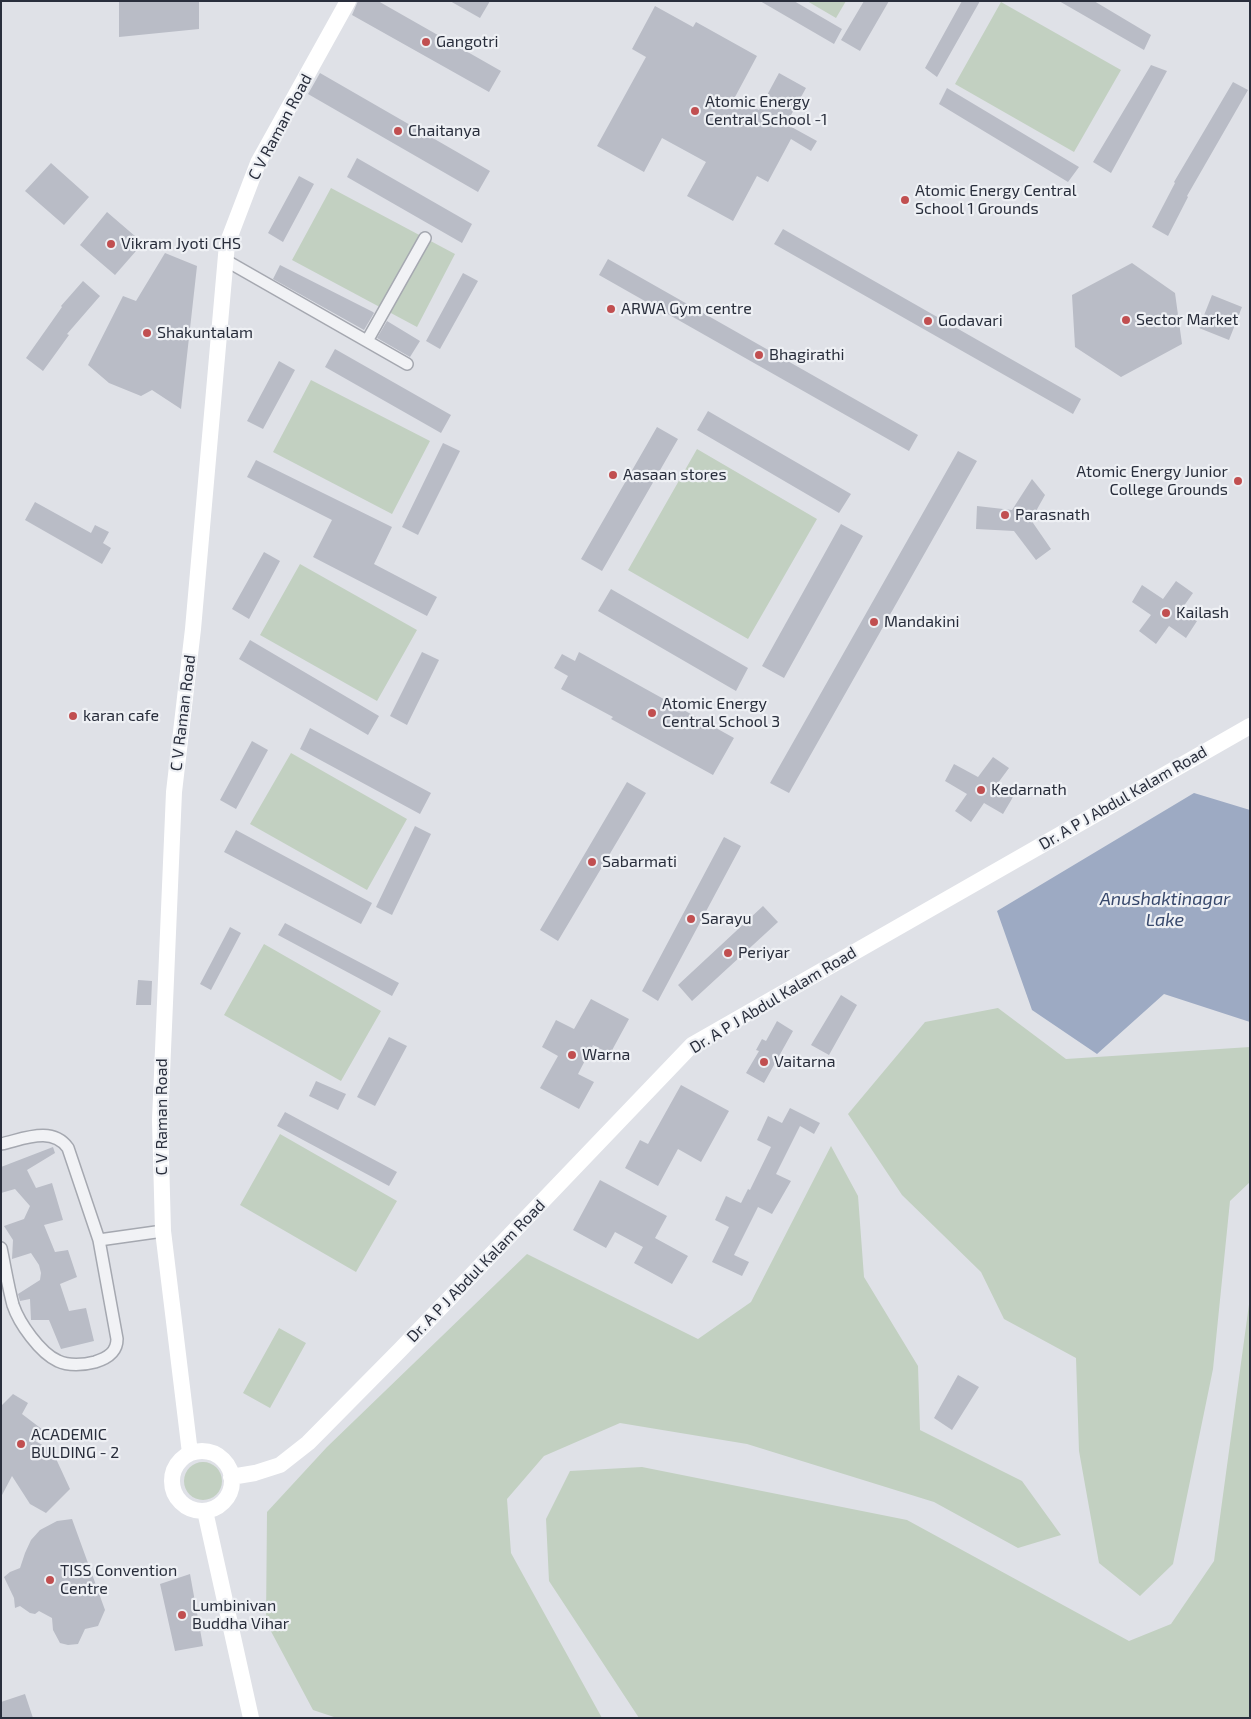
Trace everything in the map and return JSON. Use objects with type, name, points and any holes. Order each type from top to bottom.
[{"type":"street","name":"C V Raman Road","points":[[190,1453],[164,1232],[160,1120],[174,792],[192,629],[225,260],[227,244],[258,163],[348,1]]},
{"type":"street","points":[[367,341],[424,238]]},
{"type":"street","points":[[225,260],[407,364]]},
{"type":"street","name":"Dr. A P J Abdul Kalam Road","points":[[232,1477],[255,1473],[280,1465],[308,1443],[407,1343],[692,1045],[1250,726]]},
{"type":"street","points":[[1,1144],[42,1135],[56,1136],[63,1140],[68,1148],[98,1240],[117,1339],[117,1347],[112,1353],[96,1362],[69,1365],[56,1361],[40,1346],[25,1329],[14,1306],[1,1248]]},
{"type":"street","points":[[98,1240],[164,1232]]},
{"type":"street","points":[[198,1451],[213,1453],[226,1463],[232,1477],[231,1485],[225,1500],[220,1505],[205,1511],[197,1511],[183,1505],[177,1499],[172,1485],[172,1477],[178,1462],[190,1453],[198,1451]]},
{"type":"street","points":[[205,1511],[251,1718]]},
{"type":"green space","points":[[807,1],[846,1],[836,18]]},
{"type":"green space","points":[[1001,2],[1121,70],[1074,152],[955,84]]},
{"type":"green space","points":[[331,188],[455,254],[417,327],[292,260]]},
{"type":"green space","points":[[311,380],[430,441],[392,514],[273,452]]},
{"type":"green space","points":[[697,449],[817,519],[748,639],[628,570]]},
{"type":"green space","points":[[300,564],[417,630],[377,701],[260,635]]},
{"type":"green space","points":[[291,753],[407,819],[367,890],[250,824]]},
{"type":"green space","points":[[264,944],[381,1011],[341,1081],[224,1015]]},
{"type":"green space","points":[[998,1008],[1066,1059],[1250,1047],[1250,1182],[1230,1201],[1213,1369],[1173,1564],[1140,1596],[1099,1563],[1079,1451],[1076,1358],[1004,1319],[981,1272],[902,1195],[848,1114],[925,1022]]},
{"type":"green space","points":[[280,1134],[397,1201],[356,1272],[240,1205]]},
{"type":"green space","points":[[831,1146],[858,1196],[864,1277],[918,1366],[920,1430],[1022,1481],[1061,1535],[1018,1548],[934,1502],[747,1444],[620,1423],[544,1456],[507,1499],[511,1553],[602,1718],[337,1718],[313,1710],[266,1622],[267,1512],[327,1447],[527,1254],[698,1339],[751,1302]]},
{"type":"green space","points":[[1250,1297],[1250,1718],[639,1718],[549,1581],[546,1519],[570,1471],[642,1467],[907,1520],[1129,1641],[1171,1624],[1214,1561]]},
{"type":"green space","points":[[279,1328],[306,1343],[270,1408],[243,1393]]},
{"type":"green space","points":[[203,1462],[217,1467],[222,1481],[217,1495],[203,1500],[189,1495],[184,1481],[189,1467]]},
{"type":"water","name":"Anushaktinagar Lake","points":[[1194,793],[1250,810],[1250,1022],[1164,994],[1097,1054],[1032,1010],[997,911]]},
{"type":"building","points":[[119,1],[199,1],[199,29],[119,37]]},
{"type":"building","name":"Gangotri","points":[[358,1],[378,1],[501,71],[489,92],[352,15]]},
{"type":"building","points":[[450,1],[490,1],[480,18]]},
{"type":"building","points":[[760,1],[794,1],[842,29],[834,44]]},
{"type":"building","points":[[864,1],[889,1],[860,51],[841,40]]},
{"type":"building","points":[[962,1],[980,1],[937,77],[925,68]]},
{"type":"building","points":[[1059,1],[1094,1],[1151,35],[1144,50]]},
{"type":"building","points":[[655,6],[693,27],[696,22],[757,56],[735,97],[759,110],[779,73],[806,88],[786,124],[817,141],[811,151],[791,139],[768,182],[757,176],[733,221],[687,196],[706,162],[662,138],[644,172],[597,146],[646,57],[632,49]]},
{"type":"building","points":[[1151,65],[1167,71],[1111,173],[1093,162]]},
{"type":"building","name":"Chaitanya","points":[[320,73],[490,171],[478,192],[308,94]]},
{"type":"building","points":[[1233,82],[1248,90],[1187,196],[1168,236],[1152,227],[1174,182]]},
{"type":"building","points":[[947,88],[1079,167],[1068,182],[939,104]]},
{"type":"building","points":[[357,158],[472,224],[462,243],[347,177]]},
{"type":"building","points":[[51,163],[89,197],[64,225],[25,191]]},
{"type":"building","points":[[299,176],[314,184],[283,242],[268,233]]},
{"type":"building","name":"Vikram Jyoti CHS","points":[[107,212],[143,243],[115,275],[80,245]]},
{"type":"building","name":"Godavari","points":[[783,229],[1081,399],[1073,414],[774,244]]},
{"type":"building","name":"Shakuntalam","points":[[165,253],[197,266],[181,409],[152,390],[141,396],[109,383],[88,365],[123,296],[136,301]]},
{"type":"building","name":"Bhagirathi","points":[[608,259],[918,435],[909,451],[599,275]]},
{"type":"building","name":"Sector Market","points":[[1132,263],[1175,293],[1182,344],[1121,377],[1075,347],[1072,295]]},
{"type":"building","points":[[280,265],[373,312],[364,330],[273,279]]},
{"type":"building","points":[[463,273],[478,281],[440,349],[426,341]]},
{"type":"building","points":[[83,281],[100,296],[67,334],[69,335],[43,371],[26,358],[61,306]]},
{"type":"building","points":[[1212,295],[1242,307],[1229,340],[1199,328]]},
{"type":"building","points":[[387,321],[420,341],[410,357],[377,338]]},
{"type":"building","points":[[335,349],[451,415],[441,433],[325,367]]},
{"type":"building","points":[[279,361],[295,370],[263,429],[247,421]]},
{"type":"building","points":[[708,411],[851,494],[839,513],[697,430]]},
{"type":"building","points":[[657,427],[678,439],[602,571],[581,559]]},
{"type":"building","points":[[443,443],[460,451],[418,535],[402,527]]},
{"type":"building","name":"Mandakini","points":[[958,451],[977,461],[789,793],[770,783]]},
{"type":"building","points":[[256,460],[392,527],[374,564],[437,597],[427,616],[313,557],[332,520],[247,477]]},
{"type":"building","name":"Parasnath","points":[[1032,479],[1045,495],[1031,520],[1051,549],[1036,560],[1014,531],[976,529],[977,506],[1012,510]]},
{"type":"building","points":[[35,502],[91,533],[95,525],[109,532],[103,543],[111,548],[102,564],[25,520]]},
{"type":"building","points":[[841,524],[863,536],[784,678],[762,666]]},
{"type":"building","points":[[264,552],[280,561],[249,619],[232,609]]},
{"type":"building","name":"Kailash","points":[[1176,581],[1193,593],[1181,610],[1197,621],[1186,638],[1169,626],[1156,644],[1139,631],[1151,615],[1132,602],[1142,585],[1163,599]]},
{"type":"building","points":[[611,589],[748,668],[736,691],[598,611]]},
{"type":"building","points":[[250,640],[379,716],[368,735],[239,659]]},
{"type":"building","points":[[422,652],[439,660],[407,725],[390,716]]},
{"type":"building","name":"Atomic Energy Central School 3","points":[[579,652],[734,738],[713,775],[561,689],[568,676],[554,668],[562,654],[575,661]]},
{"type":"building","points":[[310,728],[431,793],[420,814],[300,749]]},
{"type":"building","points":[[252,741],[268,750],[236,809],[220,800]]},
{"type":"building","name":"Kedarnath","points":[[993,757],[1009,768],[995,787],[1013,797],[1003,814],[984,803],[971,822],[955,811],[967,794],[945,781],[954,764],[978,777]]},
{"type":"building","name":"Sabarmati","points":[[627,782],[646,793],[558,941],[540,930]]},
{"type":"building","points":[[415,826],[431,834],[392,915],[376,907]]},
{"type":"building","points":[[236,830],[372,903],[361,924],[224,852]]},
{"type":"building","name":"Sarayu","points":[[724,837],[741,846],[658,1001],[642,991]]},
{"type":"building","name":"Periyar","points":[[763,906],[778,922],[692,1001],[678,985]]},
{"type":"building","points":[[285,923],[399,983],[392,996],[278,935]]},
{"type":"building","points":[[230,927],[241,933],[211,990],[200,984]]},
{"type":"building","points":[[138,980],[152,981],[151,1005],[136,1005]]},
{"type":"building","points":[[841,995],[857,1005],[829,1055],[811,1045]]},
{"type":"building","name":"Warna","points":[[591,999],[629,1019],[610,1054],[593,1045],[578,1074],[594,1082],[579,1109],[540,1088],[558,1056],[542,1047],[556,1020],[574,1029]]},
{"type":"building","name":"Vaitarna","points":[[777,1021],[793,1031],[764,1083],[746,1073],[759,1051],[756,1050],[762,1039],[766,1041]]},
{"type":"building","points":[[389,1037],[407,1046],[375,1106],[357,1097]]},
{"type":"building","points":[[316,1081],[346,1094],[338,1110],[309,1096]]},
{"type":"building","points":[[681,1085],[729,1111],[701,1162],[678,1149],[658,1186],[625,1168],[640,1140],[648,1144]]},
{"type":"building","points":[[790,1108],[820,1123],[814,1134],[800,1126],[776,1174],[791,1181],[772,1214],[758,1207],[734,1255],[749,1262],[742,1276],[712,1262],[729,1227],[715,1220],[726,1196],[741,1203],[748,1189],[750,1190],[771,1147],[757,1140],[768,1116],[782,1123]]},
{"type":"building","points":[[285,1112],[397,1172],[389,1186],[277,1126]]},
{"type":"building","points":[[53,1147],[55,1153],[27,1170],[36,1188],[52,1183],[63,1220],[44,1225],[55,1252],[68,1250],[77,1277],[60,1284],[69,1311],[86,1308],[94,1341],[61,1349],[49,1320],[31,1320],[30,1299],[20,1301],[18,1294],[40,1280],[41,1273],[39,1265],[31,1253],[12,1259],[13,1240],[4,1226],[24,1219],[30,1206],[15,1189],[1,1193],[1,1167]]},
{"type":"building","points":[[600,1180],[667,1216],[655,1238],[688,1256],[672,1284],[634,1263],[643,1247],[615,1232],[606,1248],[573,1230]]},
{"type":"building","points":[[958,1375],[979,1387],[952,1430],[934,1418]]},
{"type":"building","points":[[13,1394],[28,1403],[22,1414],[43,1430],[35,1441],[52,1450],[70,1489],[46,1513],[30,1504],[12,1476],[1,1497],[1,1406]]},
{"type":"building","name":"TISS Convention Centre","points":[[72,1519],[105,1610],[98,1626],[85,1629],[78,1644],[68,1645],[60,1643],[53,1630],[52,1618],[39,1611],[35,1614],[20,1606],[15,1608],[14,1598],[4,1577],[20,1568],[31,1540],[40,1530],[57,1521]]},
{"type":"building","name":"Lumbinivan Buddha Vihar","points":[[190,1574],[203,1646],[175,1651],[160,1584]]},
{"type":"building","points":[[25,1694],[33,1718],[1,1718],[1,1702]]},
{"type":"place","name":"Gangotri","points":[[426,42]]},
{"type":"place","name":"Atomic Energy Central School -1","points":[[695,111]]},
{"type":"place","name":"Chaitanya","points":[[398,131]]},
{"type":"place","name":"Atomic Energy Central School 1 Grounds","points":[[905,200]]},
{"type":"place","name":"Vikram Jyoti CHS","points":[[111,244]]},
{"type":"place","name":"ARWA Gym centre","points":[[611,309]]},
{"type":"place","name":"Sector Market","points":[[1126,320]]},
{"type":"place","name":"Godavari","points":[[928,321]]},
{"type":"place","name":"Shakuntalam","points":[[147,333]]},
{"type":"place","name":"Bhagirathi","points":[[759,355]]},
{"type":"place","name":"Aasaan stores","points":[[613,475]]},
{"type":"place","name":"Atomic Energy Junior College Grounds","points":[[1238,481]]},
{"type":"place","name":"Parasnath","points":[[1005,515]]},
{"type":"place","name":"Kailash","points":[[1166,613]]},
{"type":"place","name":"Mandakini","points":[[874,622]]},
{"type":"place","name":"Atomic Energy Central School 3","points":[[652,713]]},
{"type":"place","name":"karan cafe","points":[[73,716]]},
{"type":"place","name":"Kedarnath","points":[[981,790]]},
{"type":"place","name":"Sabarmati","points":[[592,862]]},
{"type":"place","name":"Sarayu","points":[[691,919]]},
{"type":"place","name":"Periyar","points":[[728,953]]},
{"type":"place","name":"Warna","points":[[572,1055]]},
{"type":"place","name":"Vaitarna","points":[[764,1062]]},
{"type":"place","name":"ACADEMIC BULDING - 2","points":[[21,1444]]},
{"type":"place","name":"TISS Convention Centre","points":[[50,1580]]},
{"type":"place","name":"Lumbinivan Buddha Vihar","points":[[182,1615]]}]
